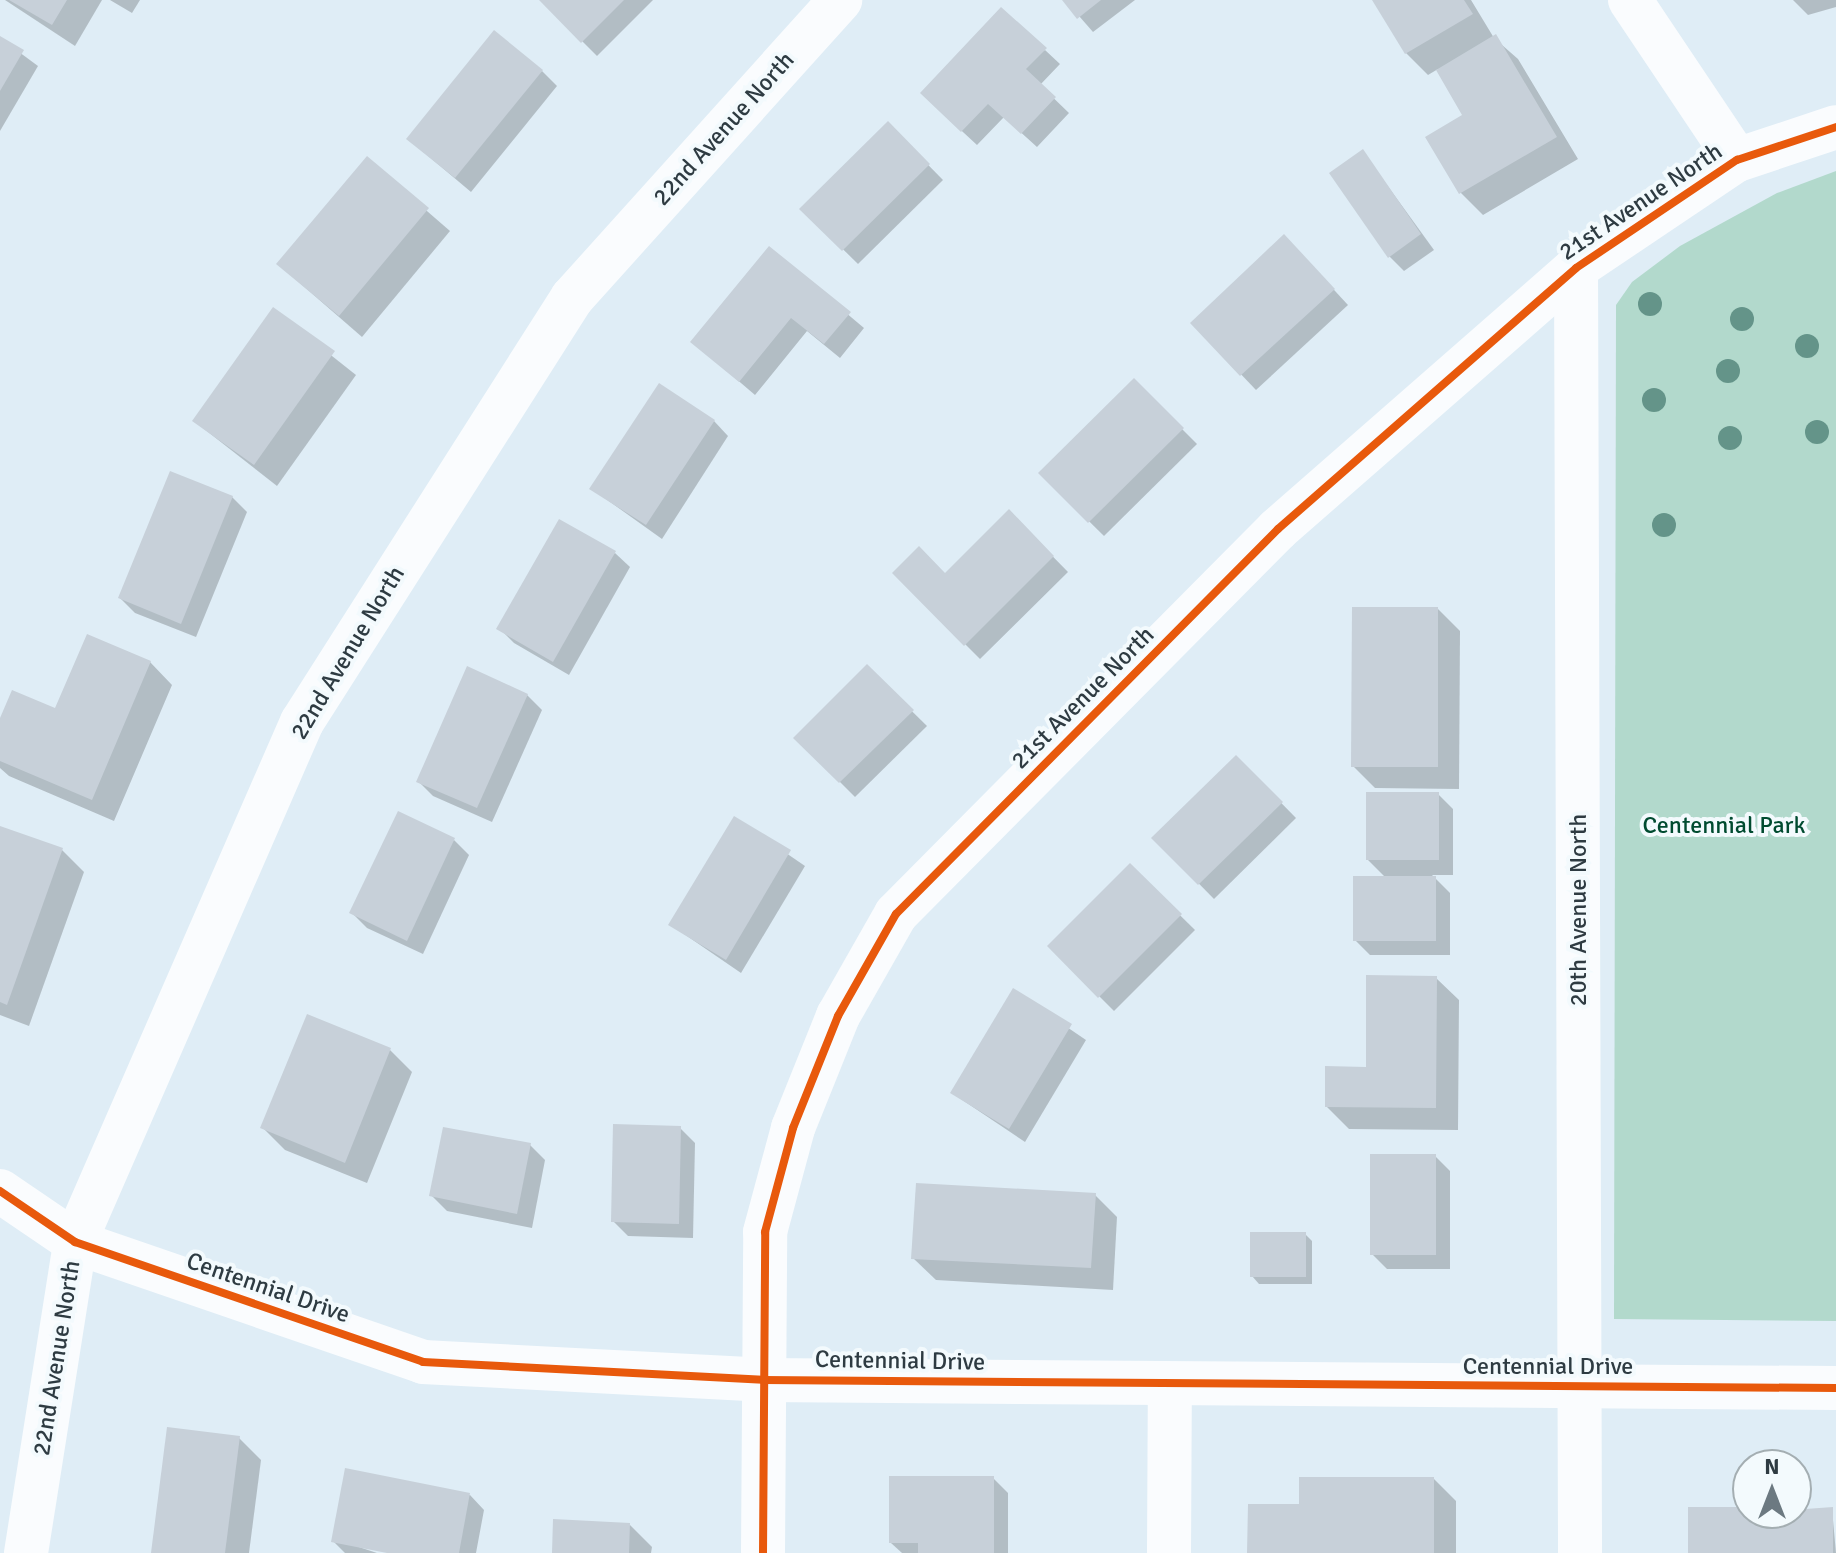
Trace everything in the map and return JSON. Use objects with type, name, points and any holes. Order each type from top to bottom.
[{"type":"street","name":"22nd Avenue North","points":[[26,1553],[75,1242],[302,722],[572,298],[840,0]]},
{"type":"street","points":[[1630,0],[1737,160]]},
{"type":"street","name":"21st Avenue North","points":[[763,1553],[765,1232],[793,1128],[838,1016],[896,914],[1278,529],[1576,268],[1737,160],[1836,127]]},
{"type":"street","name":"20th Avenue North","points":[[1576,268],[1580,1553]]},
{"type":"street","name":"Centennial Drive","points":[[0,1191],[75,1242],[423,1362],[763,1380],[1836,1388]]},
{"type":"street","points":[[1169,1553],[1170,1384]]},
{"type":"green space","name":"Centennial Park","points":[[1836,171],[1836,1321],[1614,1319],[1616,305],[1632,282],[1680,246],[1777,193]]},
{"type":"building","points":[[9,0],[67,0],[52,25]]},
{"type":"building","points":[[539,0],[624,0],[581,43]]},
{"type":"building","points":[[1062,0],[1101,0],[1077,19]]},
{"type":"building","points":[[1372,0],[1464,0],[1473,14],[1405,54]]},
{"type":"building","points":[[1001,7],[1047,48],[1026,69],[1056,97],[1021,134],[988,104],[961,132],[920,93]]},
{"type":"building","points":[[494,30],[543,70],[455,178],[406,139]]},
{"type":"building","points":[[1496,34],[1557,137],[1459,194],[1425,137],[1462,115],[1436,70]]},
{"type":"building","points":[[0,36],[24,50],[0,91]]},
{"type":"building","points":[[888,121],[930,164],[842,251],[799,209]]},
{"type":"building","points":[[1363,149],[1421,234],[1388,258],[1329,173]]},
{"type":"building","points":[[367,156],[429,208],[339,316],[276,264]]},
{"type":"building","points":[[1284,234],[1335,289],[1240,376],[1190,323]]},
{"type":"building","points":[[769,246],[851,312],[824,344],[791,318],[739,382],[690,342]]},
{"type":"building","points":[[273,307],[335,351],[254,465],[192,421]]},
{"type":"building","points":[[1134,378],[1184,428],[1088,523],[1038,473]]},
{"type":"building","points":[[659,383],[715,420],[646,525],[589,489]]},
{"type":"building","points":[[170,471],[233,496],[181,624],[118,598]]},
{"type":"building","points":[[1009,509],[1054,556],[964,646],[892,573],[919,546],[945,573]]},
{"type":"building","points":[[559,519],[616,551],[553,662],[496,629]]},
{"type":"building","points":[[1352,607],[1438,607],[1438,767],[1351,767]]},
{"type":"building","points":[[87,634],[151,661],[92,800],[0,761],[0,718],[12,690],[55,708]]},
{"type":"building","points":[[867,664],[914,710],[839,783],[793,738]]},
{"type":"building","points":[[467,666],[528,694],[477,808],[416,782]]},
{"type":"building","points":[[1236,755],[1283,802],[1198,885],[1151,838]]},
{"type":"building","points":[[1366,792],[1439,792],[1439,860],[1366,860]]},
{"type":"building","points":[[398,811],[455,838],[407,941],[349,913]]},
{"type":"building","points":[[734,816],[791,850],[726,960],[668,925]]},
{"type":"building","points":[[0,826],[63,848],[7,1005],[0,1002]]},
{"type":"building","points":[[1130,863],[1182,914],[1098,998],[1047,946]]},
{"type":"building","points":[[1353,876],[1436,876],[1436,941],[1353,941]]},
{"type":"building","points":[[1366,975],[1437,976],[1436,1108],[1325,1107],[1325,1066],[1366,1067]]},
{"type":"building","points":[[1013,988],[1072,1024],[1009,1129],[950,1093]]},
{"type":"building","points":[[307,1014],[391,1048],[345,1163],[260,1128]]},
{"type":"building","points":[[613,1124],[681,1126],[679,1224],[611,1222]]},
{"type":"building","points":[[443,1127],[531,1143],[517,1214],[429,1196]]},
{"type":"building","points":[[1370,1154],[1436,1154],[1436,1255],[1370,1255]]},
{"type":"building","points":[[916,1183],[1096,1193],[1091,1268],[911,1259]]},
{"type":"building","points":[[1250,1232],[1306,1232],[1306,1277],[1250,1277]]},
{"type":"building","points":[[167,1427],[240,1436],[225,1553],[151,1553]]},
{"type":"building","points":[[345,1468],[470,1493],[459,1553],[387,1553],[331,1542]]},
{"type":"building","points":[[889,1476],[994,1476],[994,1553],[918,1553],[918,1543],[889,1543]]},
{"type":"building","points":[[1299,1477],[1434,1477],[1434,1553],[1247,1553],[1248,1504],[1299,1504]]},
{"type":"building","points":[[1688,1507],[1732,1507],[1732,1529],[1812,1529],[1812,1508],[1833,1507],[1833,1553],[1688,1553]]},
{"type":"building","points":[[553,1519],[630,1523],[629,1553],[552,1553]]},
{"type":"cycle path","points":[[763,1553],[765,1232],[793,1128],[838,1016],[896,914],[1278,529],[1576,268],[1737,160],[1836,127]]},
{"type":"cycle path","points":[[0,1191],[75,1242],[423,1362],[763,1380],[1836,1388]]}]
